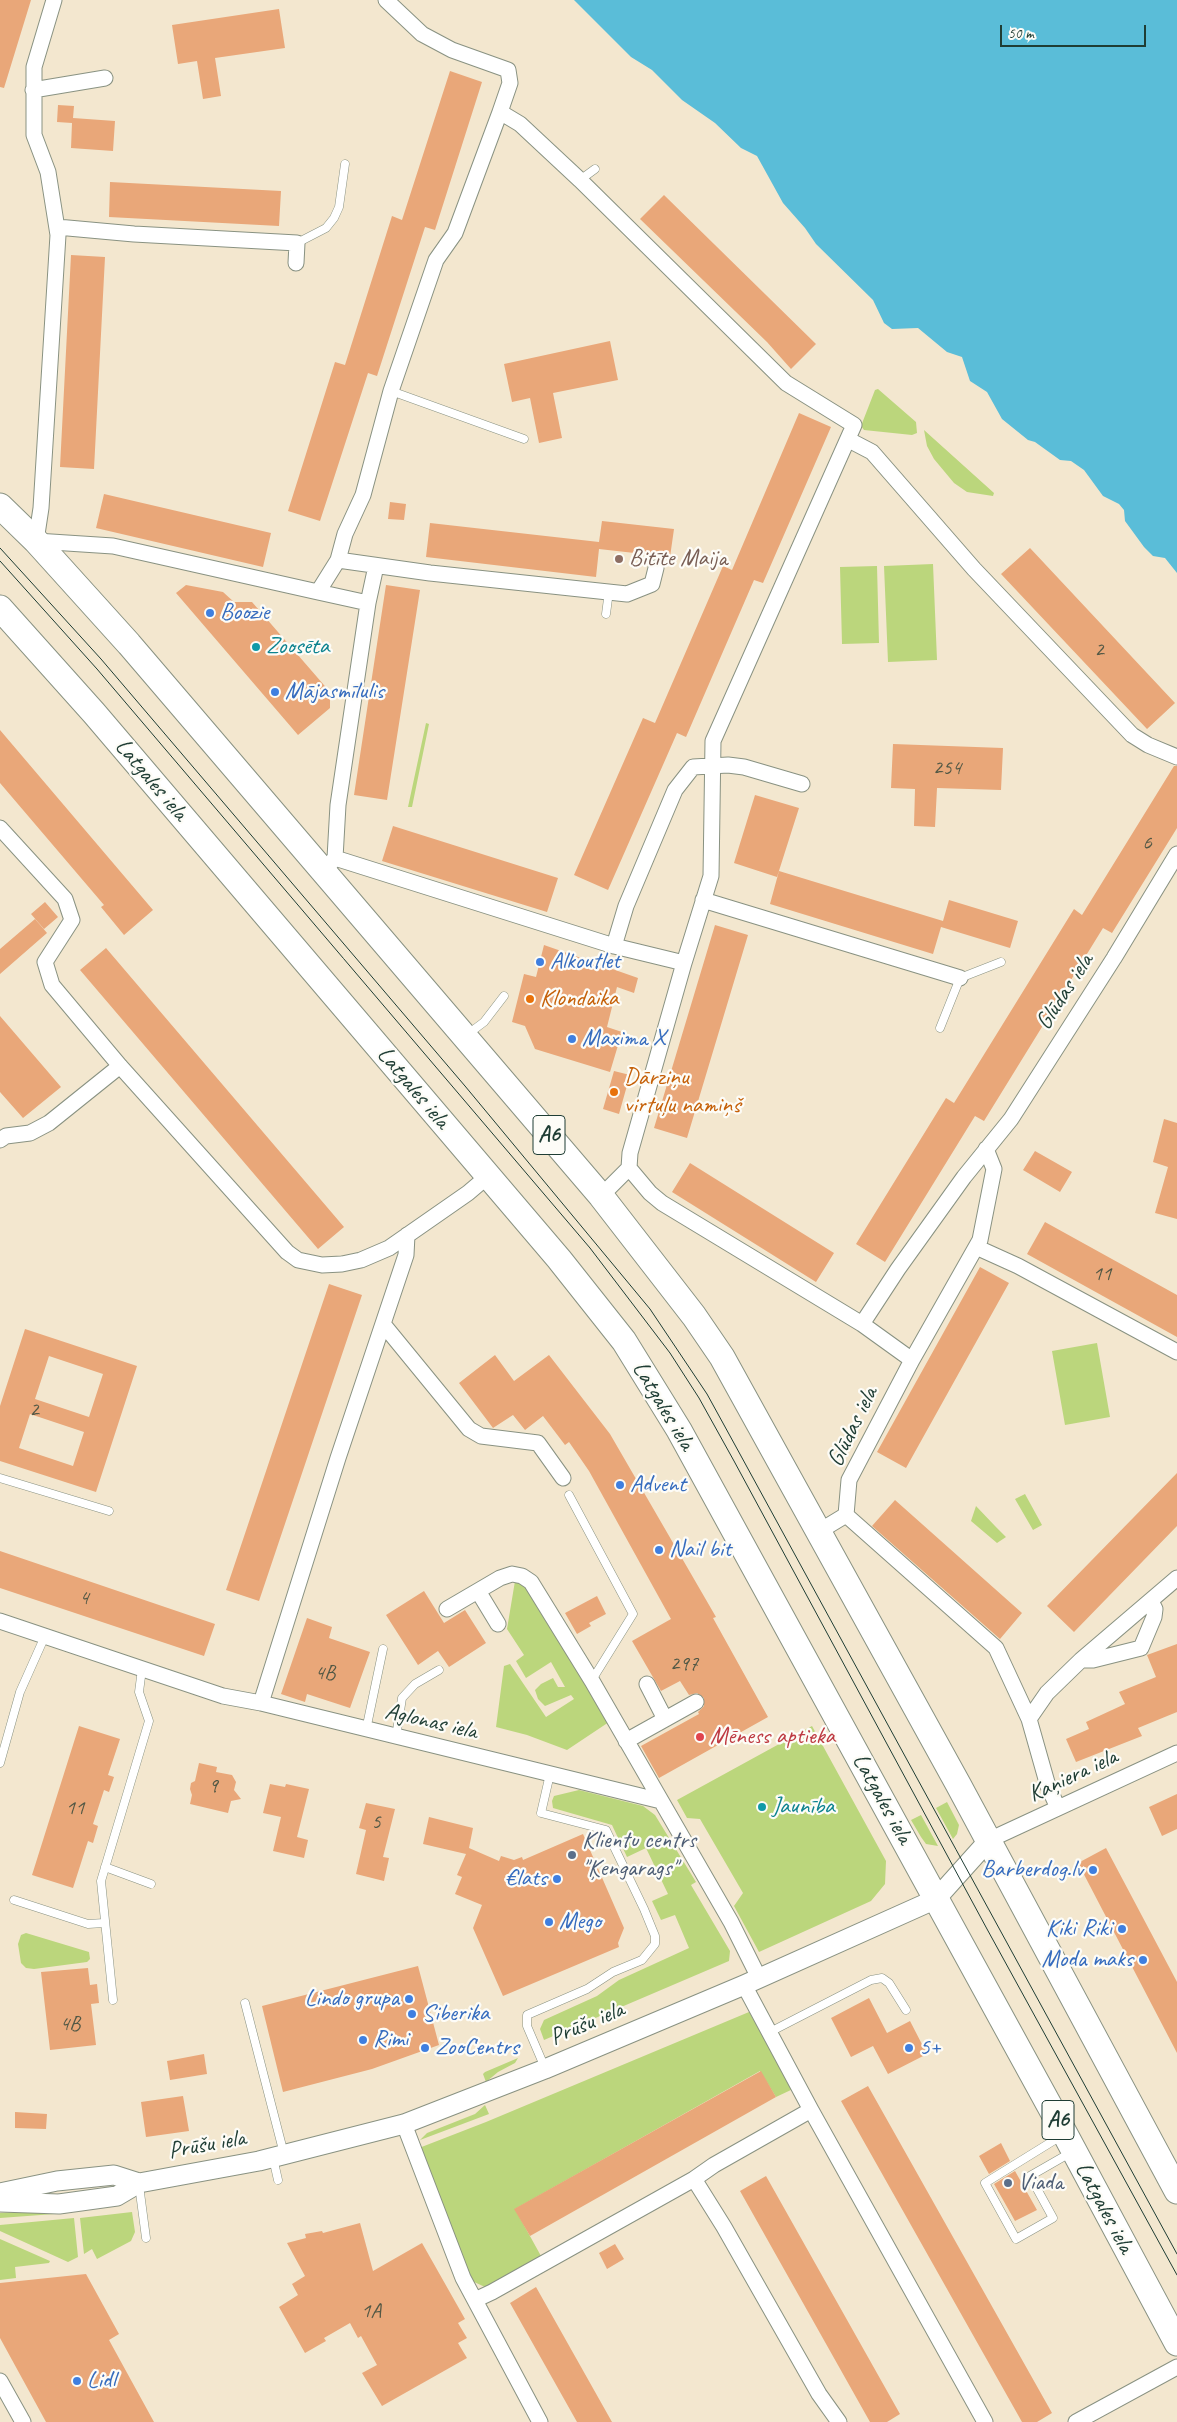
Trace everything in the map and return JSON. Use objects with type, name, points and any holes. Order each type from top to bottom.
[{"type":"highway","name":"A6","points":[[0,506],[36,541],[329,865],[465,1036],[601,1196],[667,1279],[722,1357],[989,1840],[1177,2191]]},
{"type":"highway","name":"Latgales iela","points":[[0,608],[88,706],[488,1176],[624,1341],[652,1383],[1070,2142],[1177,2343]]},
{"type":"street","points":[[54,0],[34,67],[33,90],[34,136],[48,172],[57,227],[54,320],[41,508],[36,541],[113,546],[368,603]]},
{"type":"street","points":[[318,592],[338,560],[345,534],[363,495],[391,391],[436,260],[455,233],[510,83],[508,70],[452,50],[422,34],[386,0]]},
{"type":"street","points":[[33,90],[105,78]]},
{"type":"street","points":[[500,112],[520,124],[580,180],[786,383],[854,425],[849,440],[713,740],[710,876],[630,1153],[629,1168],[601,1196]]},
{"type":"street","points":[[57,227],[134,234],[297,243],[296,263]]},
{"type":"street","points":[[849,440],[872,452],[974,569],[1132,735],[1148,745],[1177,757]]},
{"type":"street","points":[[338,560],[376,566],[628,594],[652,584],[656,568]]},
{"type":"street","points":[[376,566],[368,603],[329,865],[614,946],[684,962]]},
{"type":"street","points":[[614,946],[626,906],[675,790],[694,767],[728,765],[744,767],[802,784]]},
{"type":"street","points":[[0,828],[65,899],[72,920],[45,962],[52,985],[120,1066],[288,1252],[298,1260],[322,1265],[361,1260],[389,1248],[488,1176]]},
{"type":"street","name":"Glūdas iela","points":[[862,1324],[904,1261],[1011,1119],[1177,854]]},
{"type":"street","points":[[702,900],[960,978]]},
{"type":"street","points":[[2,1135],[30,1133],[49,1123],[120,1066]]},
{"type":"street","name":"Glūdas iela","points":[[846,1515],[849,1480],[912,1360],[980,1240],[994,1169],[986,1150]]},
{"type":"street","points":[[629,1168],[662,1203],[862,1324],[912,1360]]},
{"type":"street","points":[[261,1703],[338,1458],[406,1255],[407,1235]]},
{"type":"street","points":[[976,1247],[1018,1266],[1177,1352]]},
{"type":"street","points":[[383,1324],[469,1429],[481,1436],[538,1444],[563,1478]]},
{"type":"street","points":[[818,1532],[846,1515],[996,1648],[1029,1719],[1048,1786],[1058,1808]]},
{"type":"street","points":[[447,1609],[500,1578],[512,1574],[522,1576],[531,1582],[592,1680],[731,1922],[770,2032],[810,2110],[985,2422]]},
{"type":"street","points":[[1029,1719],[1047,1693],[1081,1660],[1177,1578]]},
{"type":"street","points":[[478,1591],[498,1624]]},
{"type":"street","points":[[1081,1660],[1093,1660],[1141,1648],[1154,1617],[1151,1601]]},
{"type":"street","name":"Aglonas iela","points":[[0,1621],[222,1696],[261,1703],[661,1801]]},
{"type":"street","points":[[647,1684],[665,1719]]},
{"type":"street","points":[[626,1741],[696,1702]]},
{"type":"street","name":"Kaņiera iela","points":[[989,1840],[1177,1752]]},
{"type":"street","name":"Prūšu iela","points":[[0,2202],[59,2204],[117,2196],[139,2183],[279,2157],[404,2124],[545,2069],[752,1981],[936,1898],[989,1840]]},
{"type":"street","points":[[475,2300],[694,2179],[714,2165],[810,2110]]},
{"type":"street","points":[[404,2124],[463,2278],[540,2422]]},
{"type":"street","name":"Prūšu iela","points":[[0,2193],[57,2181],[114,2175],[139,2183]]},
{"type":"street","points":[[694,2179],[724,2227],[819,2394],[839,2422]]},
{"type":"street","points":[[1076,2422],[1177,2366]]},
{"type":"street","points":[[0,2380],[23,2422]]},
{"type":"lane","points":[[297,243],[326,228],[334,218],[339,207],[345,164]]},
{"type":"lane","points":[[580,180],[594,169]]},
{"type":"lane","points":[[391,391],[524,439]]},
{"type":"lane","points":[[606,614],[609,592]]},
{"type":"lane","points":[[940,1028],[960,978],[1001,962]]},
{"type":"lane","points":[[465,1036],[484,1022],[504,996]]},
{"type":"lane","points":[[0,1478],[109,1511]]},
{"type":"lane","points":[[569,1495],[633,1614],[592,1680]]},
{"type":"lane","points":[[0,1763],[20,1692],[45,1636]]},
{"type":"lane","points":[[366,1730],[383,1649]]},
{"type":"lane","points":[[113,2000],[100,1887],[148,1721],[138,1689],[142,1669]]},
{"type":"lane","points":[[396,1737],[402,1698],[415,1684],[439,1670]]},
{"type":"lane","points":[[545,2069],[527,2026],[527,2015],[587,1989],[613,1972],[642,1960],[656,1944],[655,1936],[644,1909],[606,1830],[541,1813],[550,1774]]},
{"type":"lane","points":[[105,1867],[151,1884]]},
{"type":"lane","points":[[14,1900],[88,1924],[104,1923]]},
{"type":"lane","points":[[770,2032],[831,2000],[882,1978],[889,1983],[906,2010]]},
{"type":"lane","points":[[245,2003],[279,2157],[278,2180]]},
{"type":"lane","points":[[1070,2142],[1030,2176],[1053,2218],[1016,2239],[985,2183],[1070,2142]]},
{"type":"lane","points":[[139,2183],[146,2238]]},
{"type":"green space","points":[[878,389],[916,422],[917,433],[912,435],[864,430],[861,426],[875,390]]},
{"type":"green space","points":[[924,430],[994,493],[993,496],[967,492],[954,483],[934,459],[927,446]]},
{"type":"green space","points":[[933,564],[937,660],[888,662],[884,566]]},
{"type":"green space","points":[[877,566],[879,643],[842,644],[840,567]]},
{"type":"green space","points":[[426,723],[429,724],[412,807],[408,807]]},
{"type":"green space","points":[[1097,1343],[1110,1417],[1065,1425],[1052,1351]]},
{"type":"green space","points":[[1025,1494],[1042,1525],[1033,1530],[1015,1499]]},
{"type":"green space","points":[[976,1506],[1006,1537],[997,1543],[971,1521]]},
{"type":"green space","points":[[515,1581],[522,1583],[531,1591],[609,1722],[567,1750],[527,1735],[496,1727],[504,1666],[510,1664],[546,1717],[574,1699],[571,1695],[545,1706],[538,1699],[535,1690],[541,1684],[553,1678],[558,1687],[565,1687],[551,1662],[526,1678],[516,1661],[524,1655],[507,1629]]},
{"type":"green space","points":[[812,1726],[886,1861],[885,1884],[871,1901],[759,1952],[734,1906],[743,1893],[700,1819],[687,1818],[677,1800]]},
{"type":"green space","points":[[579,1790],[643,1806],[655,1815],[696,1882],[691,1885],[730,1951],[729,1961],[544,2040],[540,2029],[544,2020],[597,1996],[619,1980],[689,1948],[675,1915],[661,1920],[652,1901],[668,1894],[646,1848],[627,1857],[612,1825],[553,1808],[552,1801],[554,1796]]},
{"type":"green space","points":[[947,1802],[959,1825],[957,1834],[953,1839],[936,1808]]},
{"type":"green space","points":[[921,1815],[938,1846],[926,1844],[911,1820]]},
{"type":"green space","points":[[26,1933],[89,1952],[90,1959],[87,1962],[34,1969],[26,1968],[21,1963],[18,1944],[21,1935]]},
{"type":"green space","points":[[749,2012],[793,2089],[776,2097],[760,2071],[515,2209],[541,2256],[485,2287],[472,2281],[419,2148]]},
{"type":"green space","points":[[518,2058],[515,2063],[498,2072],[486,2082],[483,2074],[485,2072]]},
{"type":"green space","points":[[485,2105],[489,2114],[420,2140],[427,2133],[475,2114]]},
{"type":"green space","points":[[71,2208],[68,2213],[0,2218],[0,2213]]},
{"type":"green space","points":[[132,2212],[135,2232],[131,2241],[97,2259],[92,2249],[84,2254],[80,2218]]},
{"type":"green space","points":[[74,2218],[78,2257],[68,2262],[0,2231],[0,2225]]},
{"type":"green space","points":[[0,2239],[50,2261],[49,2263],[15,2267],[16,2278],[0,2280]]},
{"type":"water","points":[[574,0],[1177,0],[1177,573],[1165,558],[1153,556],[1144,547],[1125,521],[1124,510],[1119,504],[1103,496],[1084,470],[1071,461],[1060,460],[1035,442],[1028,440],[1002,419],[987,392],[970,381],[962,357],[947,352],[918,328],[892,329],[884,323],[873,300],[816,244],[783,203],[757,156],[741,148],[715,123],[682,100],[652,70],[631,57]]},
{"type":"building","points":[[0,0],[31,0],[4,88],[0,87]]},
{"type":"building","points":[[279,9],[285,48],[215,58],[221,96],[203,99],[197,61],[178,64],[172,25]]},
{"type":"building","points":[[450,71],[482,82],[435,230],[425,227],[377,376],[368,373],[320,521],[288,511],[335,362],[345,365],[392,216],[402,220]]},
{"type":"building","points":[[58,105],[74,106],[73,118],[115,121],[113,151],[71,148],[72,123],[57,122]]},
{"type":"building","points":[[110,182],[281,191],[279,226],[109,217]]},
{"type":"building","points":[[664,195],[816,344],[791,369],[767,342],[640,219]]},
{"type":"building","points":[[71,255],[105,257],[94,469],[60,467]]},
{"type":"building","points":[[610,341],[618,380],[553,393],[562,438],[539,443],[530,398],[512,402],[504,364]]},
{"type":"building","points":[[799,413],[831,427],[763,583],[754,580],[686,737],[677,733],[608,890],[574,875],[643,718],[655,723],[723,566],[732,570]]},
{"type":"building","points":[[104,494],[271,533],[263,567],[96,528]]},
{"type":"building","points":[[390,502],[406,504],[404,520],[388,519]]},
{"type":"building","points":[[602,521],[674,529],[670,557],[599,549],[596,577],[426,557],[430,523],[599,542]]},
{"type":"building","points":[[1030,548],[1175,703],[1147,729],[1001,574]]},
{"type":"building","name":"Zoosēta","points":[[186,585],[223,592],[234,602],[252,602],[330,692],[330,708],[298,735],[176,593]]},
{"type":"building","points":[[386,585],[420,590],[387,800],[354,795]]},
{"type":"building","points":[[0,730],[153,910],[124,935],[101,907],[104,905],[0,783]]},
{"type":"building","points":[[893,744],[1003,748],[1001,790],[937,788],[935,827],[914,826],[915,789],[891,788]]},
{"type":"building","points":[[1174,766],[1177,766],[1177,828],[1112,933],[1103,928],[984,1121],[975,1116],[885,1262],[856,1244],[946,1098],[954,1103],[1074,909],[1082,915]]},
{"type":"building","points":[[755,795],[799,808],[777,877],[734,863]]},
{"type":"building","points":[[393,826],[558,878],[547,912],[382,861]]},
{"type":"building","points":[[779,871],[943,921],[949,900],[1018,921],[1010,948],[941,927],[933,954],[770,904]]},
{"type":"building","points":[[45,902],[58,917],[44,929],[31,914]]},
{"type":"building","points":[[35,919],[47,933],[0,974],[0,949]]},
{"type":"building","points":[[715,925],[748,935],[687,1138],[654,1128]]},
{"type":"building","points":[[544,945],[638,978],[634,993],[617,987],[607,1027],[622,1032],[610,1072],[535,1049],[525,1026],[512,1022],[524,974],[536,977]]},
{"type":"building","points":[[106,948],[344,1227],[318,1249],[80,970]]},
{"type":"building","points":[[0,1016],[61,1087],[23,1118],[0,1092]]},
{"type":"building","points":[[614,1071],[630,1075],[619,1114],[603,1109]]},
{"type":"building","points":[[1164,1119],[1177,1123],[1177,1219],[1155,1213],[1168,1167],[1153,1162]]},
{"type":"building","points":[[1035,1151],[1072,1172],[1060,1192],[1023,1170]]},
{"type":"building","points":[[690,1163],[834,1253],[816,1282],[672,1192]]},
{"type":"building","points":[[1045,1222],[1177,1295],[1177,1337],[1027,1254]]},
{"type":"building","points":[[980,1267],[1009,1283],[906,1468],[877,1452]]},
{"type":"building","points":[[329,1284],[362,1295],[259,1601],[226,1590]]},
{"type":"building","points":[[25,1329],[137,1366],[96,1492],[0,1461],[0,1406]],"holes":[[[49,1356],[103,1374],[89,1417],[35,1399]],[[30,1414],[84,1432],[73,1466],[19,1448]]]},
{"type":"building","points":[[495,1355],[514,1381],[549,1355],[610,1434],[716,1617],[713,1618],[768,1717],[659,1778],[641,1746],[699,1714],[698,1712],[704,1706],[704,1698],[697,1693],[689,1695],[680,1681],[661,1691],[632,1641],[671,1619],[589,1471],[569,1442],[565,1445],[543,1416],[525,1430],[513,1415],[493,1428],[459,1383]]},
{"type":"building","points":[[1177,1473],[1177,1526],[1074,1632],[1047,1606]]},
{"type":"building","points":[[895,1500],[1022,1613],[1000,1639],[872,1526]]},
{"type":"building","points":[[0,1551],[215,1624],[204,1656],[0,1588]]},
{"type":"building","points":[[424,1591],[444,1623],[465,1610],[486,1643],[449,1667],[438,1651],[418,1665],[386,1615]]},
{"type":"building","points":[[597,1596],[606,1614],[589,1623],[591,1626],[577,1634],[565,1613]]},
{"type":"building","points":[[307,1618],[332,1627],[329,1638],[370,1652],[350,1708],[307,1694],[305,1702],[281,1694]]},
{"type":"building","points":[[1177,1644],[1177,1712],[1138,1728],[1142,1736],[1076,1762],[1066,1739],[1089,1729],[1086,1722],[1125,1704],[1119,1692],[1156,1677],[1147,1655]]},
{"type":"building","points":[[79,1726],[120,1739],[108,1775],[114,1777],[109,1792],[104,1790],[93,1824],[98,1826],[93,1843],[88,1841],[73,1888],[32,1875]]},
{"type":"building","points":[[199,1763],[217,1767],[216,1772],[232,1775],[236,1782],[234,1790],[241,1799],[231,1801],[228,1813],[190,1804],[192,1795],[191,1783],[195,1781]]},
{"type":"building","points":[[270,1784],[285,1787],[286,1784],[309,1789],[297,1837],[308,1840],[304,1858],[273,1851],[281,1817],[263,1813]]},
{"type":"building","points":[[1177,1794],[1177,1829],[1162,1836],[1149,1807]]},
{"type":"building","points":[[366,1803],[395,1809],[383,1857],[389,1858],[384,1881],[356,1874],[366,1830],[359,1828]]},
{"type":"building","points":[[429,1817],[473,1828],[469,1848],[499,1861],[501,1856],[514,1860],[522,1857],[523,1860],[583,1834],[624,1928],[618,1943],[619,1947],[503,1996],[473,1928],[482,1905],[455,1894],[462,1877],[457,1875],[466,1854],[423,1844]]},
{"type":"building","points":[[1106,1848],[1177,1982],[1177,2053],[1078,1863]]},
{"type":"building","points":[[418,1966],[439,2045],[372,2069],[283,2092],[262,2006]]},
{"type":"building","points":[[88,1968],[90,1985],[97,1984],[99,2003],[91,2004],[96,2045],[50,2050],[41,1972]]},
{"type":"building","points":[[869,1998],[887,2033],[910,2021],[927,2054],[888,2074],[873,2046],[851,2057],[831,2018]]},
{"type":"building","points":[[204,2054],[207,2074],[170,2080],[167,2061]]},
{"type":"building","points":[[761,2071],[776,2097],[530,2236],[514,2209]]},
{"type":"building","points":[[868,2086],[1052,2413],[1037,2422],[1022,2422],[841,2101]]},
{"type":"building","points":[[183,2096],[189,2131],[146,2137],[141,2102]]},
{"type":"building","points":[[15,2112],[47,2114],[46,2129],[15,2128]]},
{"type":"building","points":[[1001,2143],[1010,2161],[989,2174],[979,2156]]},
{"type":"building","points":[[1015,2171],[1037,2210],[1015,2221],[994,2184]]},
{"type":"building","points":[[766,2176],[900,2414],[887,2422],[870,2422],[740,2191]]},
{"type":"building","points":[[360,2223],[373,2271],[422,2243],[465,2319],[458,2323],[467,2338],[458,2343],[467,2358],[382,2406],[362,2373],[377,2365],[361,2336],[358,2338],[350,2323],[324,2338],[326,2341],[305,2353],[279,2307],[298,2295],[292,2284],[305,2276],[287,2243],[306,2238],[305,2234],[322,2231],[323,2233]]},
{"type":"building","points":[[615,2244],[624,2259],[607,2269],[599,2253]]},
{"type":"building","name":"Lidl","points":[[86,2274],[119,2334],[109,2340],[154,2422],[46,2422],[0,2338],[0,2283]]},
{"type":"building","points":[[536,2287],[612,2422],[577,2422],[510,2303]]},
{"type":"tram line","points":[[0,548],[101,659],[465,1086],[650,1309],[707,1394],[1177,2254]]},
{"type":"tram line","points":[[0,561],[97,669],[590,1248],[670,1353],[699,1398],[734,1461],[1177,2275]]},
{"type":"place","name":"Bitīte Maija","points":[[619,559]]},
{"type":"place","name":"Boozie","points":[[210,613]]},
{"type":"place","name":"Zoosēta","points":[[256,647]]},
{"type":"place","name":"Mājasmīlulis","points":[[275,692]]},
{"type":"place","name":"Alkoutlet","points":[[540,962]]},
{"type":"place","name":"Klondaika","points":[[530,999]]},
{"type":"place","name":"Maxima X","points":[[572,1039]]},
{"type":"place","name":"Dārziņu virtuļu namiņš","points":[[614,1092]]},
{"type":"place","name":"Advent","points":[[620,1485]]},
{"type":"place","name":"Nail bit","points":[[659,1550]]},
{"type":"place","name":"Mēness aptieka","points":[[700,1737]]},
{"type":"place","name":"Jaunība","points":[[762,1807]]},
{"type":"place","name":"Klientu centrs \"Ķengarags\"","points":[[572,1855]]},
{"type":"place","name":"Barberdog.lv","points":[[1093,1870]]},
{"type":"place","name":"€lats","points":[[557,1879]]},
{"type":"place","name":"Mego","points":[[549,1922]]},
{"type":"place","name":"Kiki Riki","points":[[1122,1929]]},
{"type":"place","name":"Moda maks","points":[[1143,1960]]},
{"type":"place","name":"Lindo grupa","points":[[409,1999]]},
{"type":"place","name":"Siberika","points":[[412,2014]]},
{"type":"place","name":"Rimi","points":[[363,2040]]},
{"type":"place","name":"ZooCentrs","points":[[425,2048]]},
{"type":"place","name":"5+","points":[[909,2048]]},
{"type":"place","name":"Viada","points":[[1008,2183]]},
{"type":"place","name":"Lidl","points":[[77,2381]]}]
